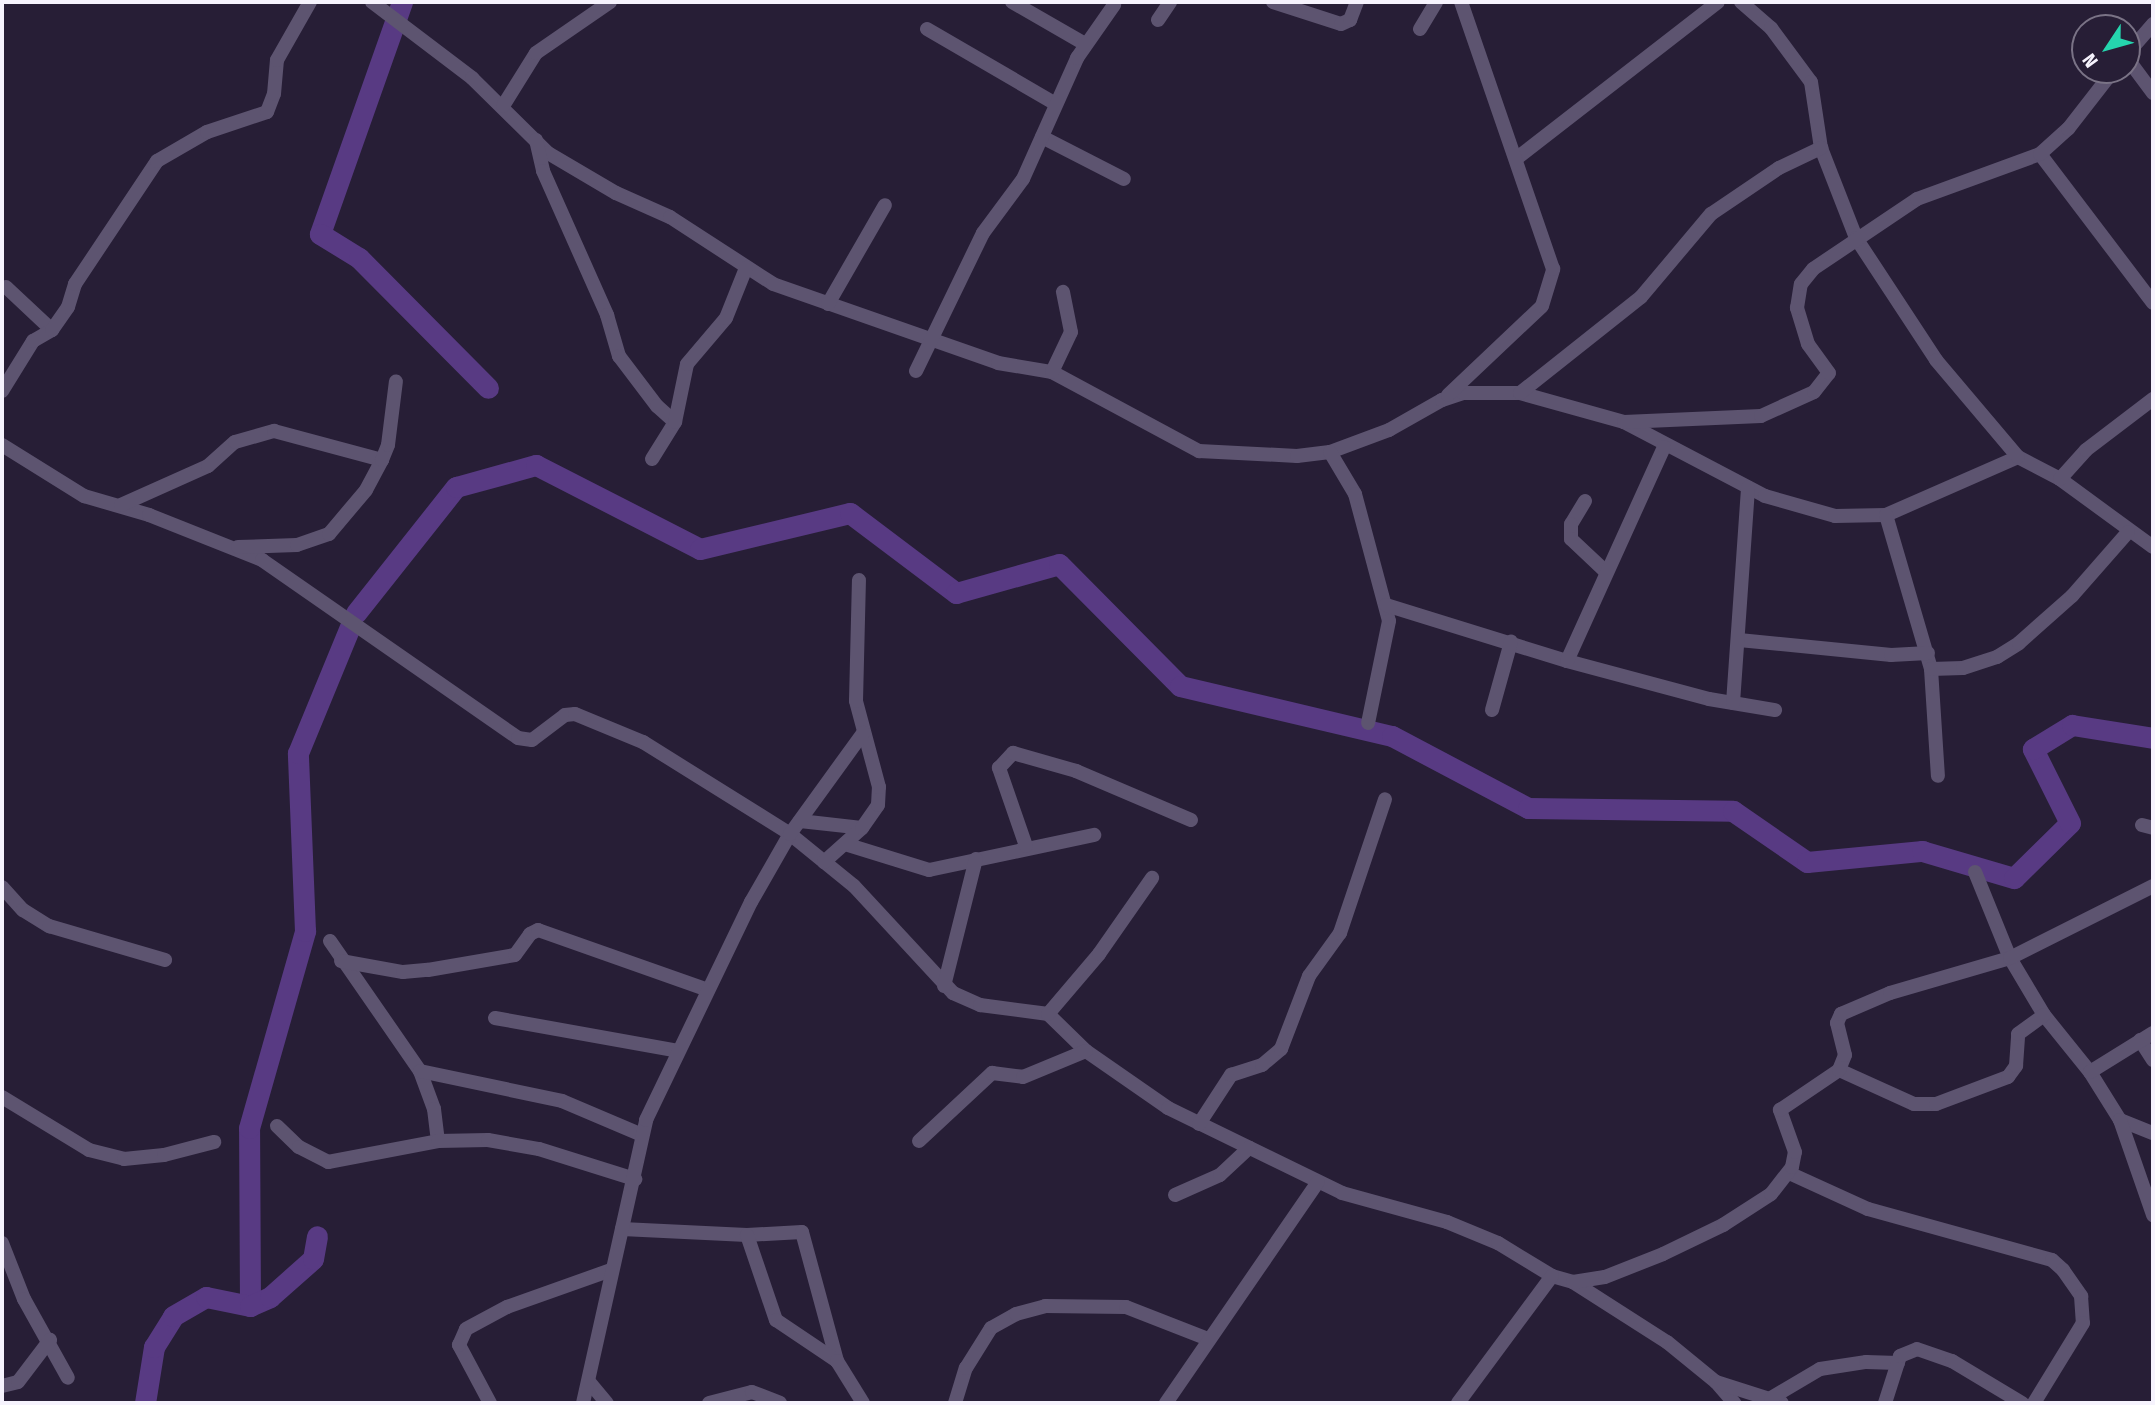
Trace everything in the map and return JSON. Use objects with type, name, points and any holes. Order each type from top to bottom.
[{"type":"street","points":[[2,391],[33,341],[52,330],[68,307],[75,284],[157,161],[207,132],[267,112],[274,94],[277,60],[310,2]]},
{"type":"street","points":[[372,2],[411,28],[566,165],[670,217],[773,284],[933,337],[998,363],[1052,372],[1169,437],[1210,454],[1330,452],[1389,430],[1442,400],[1463,393],[1520,393],[1623,422],[1664,447],[1748,488],[1814,512],[1886,515],[2018,457]]},
{"type":"street","points":[[502,106],[536,53],[610,2]]},
{"type":"street","points":[[1012,2],[1085,44]]},
{"type":"street","points":[[1158,20],[1170,2]]},
{"type":"street","points":[[1273,2],[1341,24],[1350,20],[1357,2]]},
{"type":"street","points":[[1420,29],[1436,2]]},
{"type":"street","points":[[1442,400],[1542,306],[1551,288],[1553,269],[1517,158],[1461,2]]},
{"type":"street","points":[[1517,158],[1718,2]]},
{"type":"street","points":[[1741,2],[1771,28],[1811,82],[1821,148],[1856,239],[1936,360],[2018,457],[2060,479],[2128,532],[2153,547]]},
{"type":"street","points":[[916,371],[984,233],[1023,179],[1085,44],[1114,5]]},
{"type":"street","points":[[2141,39],[2153,24]]},
{"type":"street","points":[[927,29],[1056,104]]},
{"type":"street","points":[[2141,76],[2153,93]]},
{"type":"street","points":[[1623,422],[1761,416],[1814,392],[1829,373],[1800,323],[1797,308],[1801,284],[1823,259],[1917,199],[2040,154],[2068,129],[2103,84]]},
{"type":"street","points":[[1042,138],[1124,179]]},
{"type":"street","points":[[536,139],[551,192],[607,315],[619,356],[657,406],[675,422]]},
{"type":"street","points":[[1520,393],[1641,297],[1711,214],[1779,168],[1821,148]]},
{"type":"street","points":[[2040,154],[2147,287],[2153,303]]},
{"type":"street","points":[[828,304],[885,205]]},
{"type":"street","points":[[652,459],[675,422],[687,364],[726,318],[747,268]]},
{"type":"street","points":[[6,287],[52,330]]},
{"type":"street","points":[[1052,372],[1071,332],[1063,292]]},
{"type":"street","points":[[237,547],[297,545],[329,534],[366,490],[382,460],[388,445],[396,381]]},
{"type":"street","points":[[2060,479],[2086,450],[2153,398]]},
{"type":"street","points":[[121,505],[208,466],[236,442],[274,431],[382,460]]},
{"type":"street","points":[[2,446],[84,496],[121,505],[237,547],[262,560],[518,738],[532,740],[565,715],[593,719],[652,747],[790,834],[886,917],[944,986],[967,1001],[1048,1014],[1086,1051],[1168,1108],[1199,1124],[1318,1182],[1390,1209],[1447,1222],[1498,1243],[1552,1276],[1573,1282],[1667,1342],[1716,1382],[1734,1403]]},
{"type":"street","points":[[1567,661],[1664,447]]},
{"type":"street","points":[[1330,452],[1355,494],[1386,605],[1386,645],[1368,723]]},
{"type":"street","points":[[1733,703],[1748,488]]},
{"type":"street","points":[[1584,500],[1571,524],[1571,539],[1606,572]]},
{"type":"street","points":[[1886,515],[1928,653],[1938,776]]},
{"type":"street","points":[[1931,669],[1963,668],[1997,657],[2019,643],[2072,596],[2128,532]]},
{"type":"street","points":[[824,862],[862,828],[878,805],[879,787],[863,733],[854,667],[859,580]]},
{"type":"street","points":[[1386,605],[1567,661],[1733,703],[1775,710]]},
{"type":"street","points":[[1739,640],[1891,654],[1928,653]]},
{"type":"street","points":[[1492,710],[1511,642]]},
{"type":"street","points":[[583,1403],[590,1383],[611,1270],[635,1179],[642,1135],[678,1051],[790,834],[863,733]]},
{"type":"street","points":[[1026,846],[999,768],[1013,752],[1076,771],[1191,820]]},
{"type":"street","points":[[1199,1124],[1230,1075],[1262,1065],[1281,1049],[1309,976],[1340,933],[1385,799]]},
{"type":"street","points":[[800,821],[862,828]]},
{"type":"street","points":[[845,844],[929,870],[1026,846],[1094,835]]},
{"type":"street","points":[[944,986],[976,859]]},
{"type":"street","points":[[1975,872],[2010,958],[2044,1015],[2090,1072],[2120,1120],[2153,1215]]},
{"type":"street","points":[[1048,1014],[1099,954],[1152,878]]},
{"type":"street","points":[[2,887],[23,910],[49,926],[165,960]]},
{"type":"street","points":[[1573,1282],[1605,1277],[1723,1225],[1771,1194],[1789,1172],[1795,1152],[1780,1110],[1839,1070],[1845,1055],[1837,1023],[1841,1014],[1890,993],[2010,958],[2153,887]]},
{"type":"street","points":[[341,961],[403,972],[428,970],[515,955],[530,934],[538,930],[708,990]]},
{"type":"street","points":[[330,941],[341,961],[419,1071],[434,1109],[438,1141]]},
{"type":"street","points":[[1839,1070],[1914,1104],[1936,1104],[2008,1077],[2016,1066],[2018,1034],[2044,1015]]},
{"type":"street","points":[[495,1018],[678,1051]]},
{"type":"street","points":[[2090,1072],[2147,1037],[2153,1060]]},
{"type":"street","points":[[919,1140],[992,1073],[1023,1077],[1086,1051]]},
{"type":"street","points":[[419,1071],[562,1101],[642,1135]]},
{"type":"street","points":[[2,1097],[89,1150],[124,1159],[164,1155],[214,1142]]},
{"type":"street","points":[[2120,1120],[2153,1133]]},
{"type":"street","points":[[276,1126],[299,1147],[328,1162],[438,1141],[514,1143],[635,1179]]},
{"type":"street","points":[[1175,1195],[1220,1175],[1248,1148]]},
{"type":"street","points":[[1789,1172],[1868,1209],[2052,1260],[2063,1270],[2081,1296],[2084,1323],[2034,1403]]},
{"type":"street","points":[[1166,1403],[1318,1182]]},
{"type":"street","points":[[622,1228],[747,1235],[802,1232],[837,1360],[863,1403]]},
{"type":"street","points":[[747,1235],[776,1320],[837,1360]]},
{"type":"street","points":[[2,1243],[24,1299],[50,1340],[68,1378]]},
{"type":"street","points":[[490,1403],[459,1345],[467,1329],[507,1307],[611,1270]]},
{"type":"street","points":[[1458,1403],[1552,1276]]},
{"type":"street","points":[[955,1403],[966,1368],[991,1328],[1016,1314],[1045,1306],[1126,1307],[1208,1339]]},
{"type":"street","points":[[2,1386],[18,1382],[50,1340]]},
{"type":"street","points":[[1885,1403],[1898,1363],[1906,1350],[1938,1355],[2022,1403]]},
{"type":"street","points":[[1716,1382],[1776,1401],[1819,1369],[1866,1362],[1898,1363]]},
{"type":"street","points":[[590,1383],[607,1403]]},
{"type":"street","points":[[709,1403],[752,1392],[780,1403]]},
{"type":"waterway","points":[[402,2],[320,234],[359,258],[488,388]]},
{"type":"waterway","points":[[356,613],[456,487],[536,465],[700,549],[850,513],[956,593],[1059,564],[1180,686],[1392,736],[1528,808],[1733,811],[1807,862],[1922,851],[2014,878],[2070,823],[2033,749],[2072,725],[2153,738]]},
{"type":"waterway","points":[[250,1306],[249,1128],[305,931],[298,753],[350,627]]},
{"type":"waterway","points":[[145,1403],[154,1347],[173,1316],[206,1297],[250,1306],[270,1297],[313,1259],[317,1236]]}]
